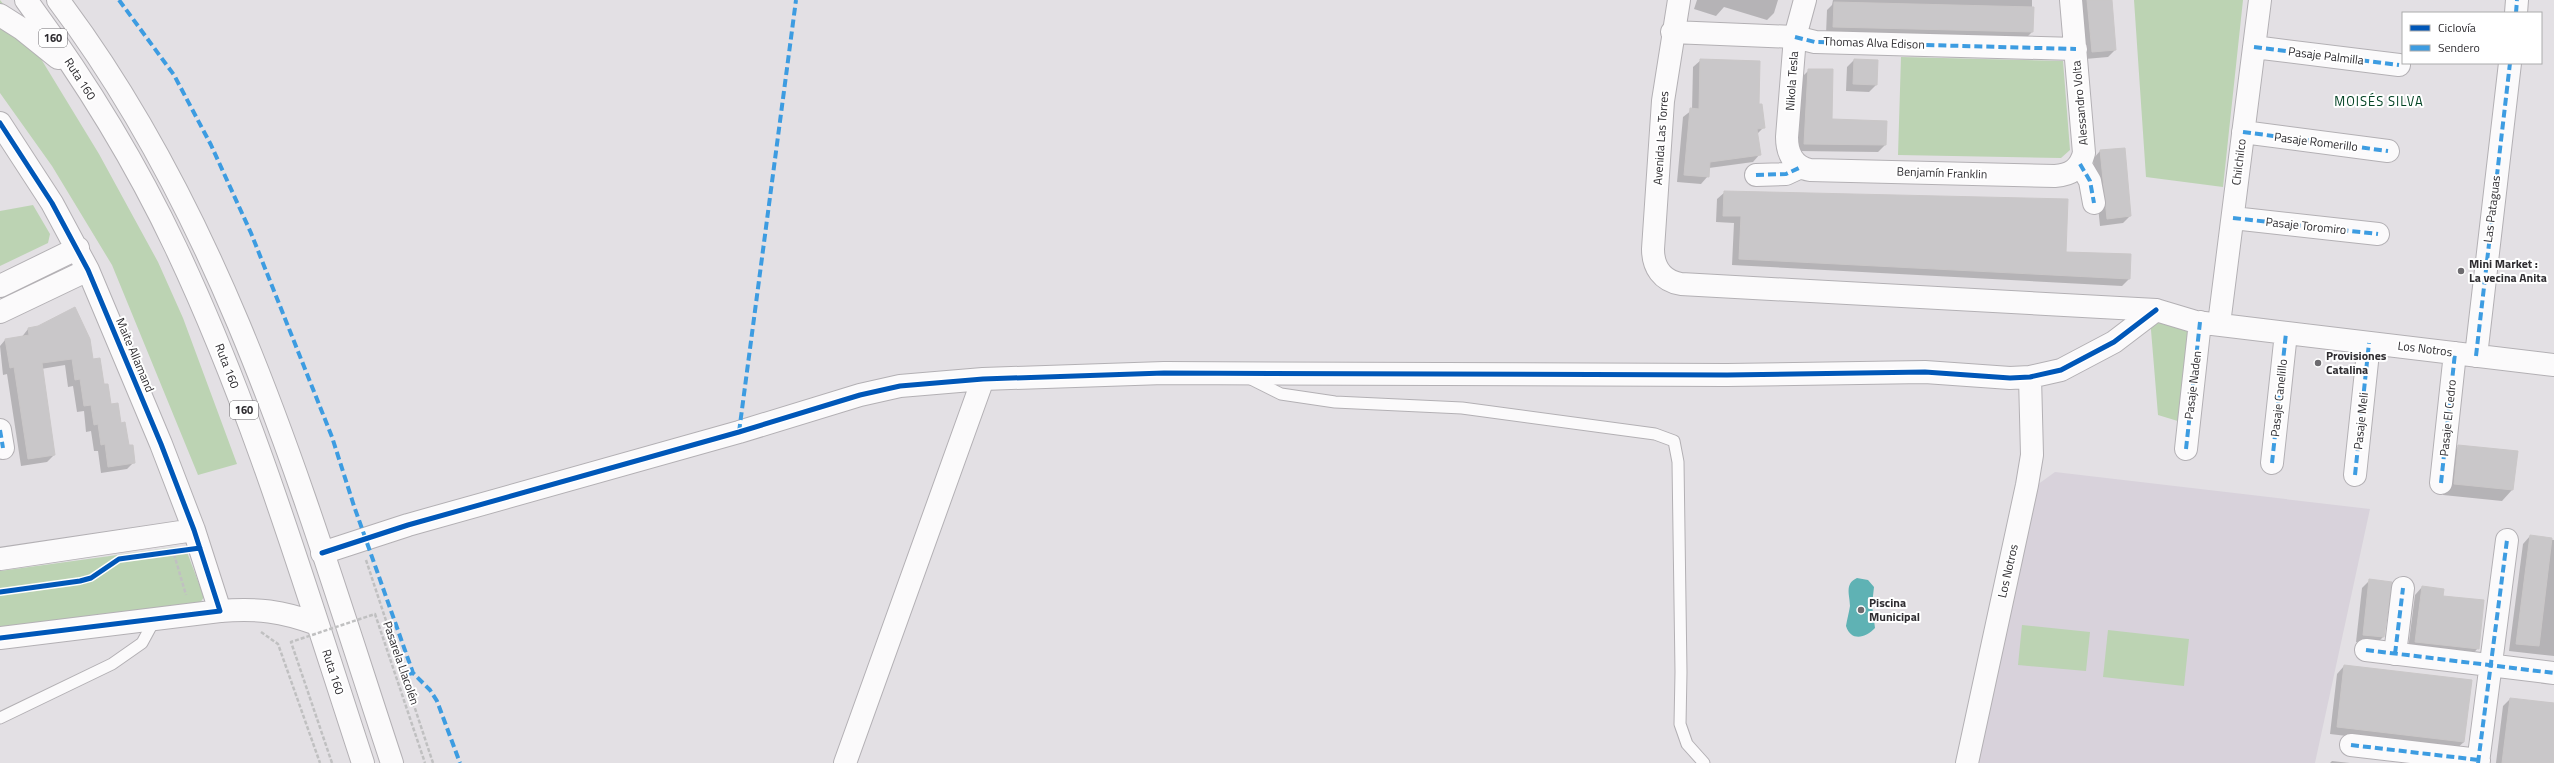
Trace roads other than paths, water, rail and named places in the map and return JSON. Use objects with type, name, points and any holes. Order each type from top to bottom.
[{"type":"main road","name":"Ruta 160","points":[[26,0],[80,78],[151,198],[201,302],[245,415],[363,763]]},
{"type":"main road","name":"160","points":[[58,0],[135,116],[202,240],[258,370],[322,553],[392,763]]},
{"type":"main road","name":"Avenida Las Torres","points":[[1661,275],[1655,264],[1653,249],[1663,101],[1672,32],[1679,0]]},
{"type":"main road","name":"Nikola Tesla","points":[[1797,164],[1787,143],[1795,37],[1805,0]]},
{"type":"main road","name":"Alessandro Volta","points":[[2071,0],[2084,148],[2080,164]]},
{"type":"main road","name":"Chilchilco","points":[[2210,323],[2233,218],[2260,0]]},
{"type":"main road","points":[[2516,12],[2517,0]]},
{"type":"main road","points":[[0,15],[34,38],[80,78]]},
{"type":"main road","name":"Thomas Alva Edison","points":[[1672,32],[1795,37],[1815,42],[2076,48]]},
{"type":"main road","name":"Pasaje Palmilla","points":[[2254,47],[2399,65]]},
{"type":"main road","name":"Las Pataguas","points":[[2465,354],[2510,64]]},
{"type":"main road","name":"Maite Allamand","points":[[0,123],[52,203],[78,248],[88,270],[144,401],[197,539],[220,611]]},
{"type":"main road","name":"Pasaje Romerillo","points":[[2243,132],[2388,151]]},
{"type":"main road","points":[[1756,175],[1786,174],[1797,164]]},
{"type":"main road","name":"Benjamín Franklin","points":[[1797,164],[1810,170],[2055,176],[2072,172],[2080,164]]},
{"type":"main road","points":[[2080,164],[2090,181],[2094,203]]},
{"type":"main road","name":"Pasaje Toromiro","points":[[2233,218],[2378,234]]},
{"type":"main road","points":[[0,286],[78,248]]},
{"type":"main road","points":[[0,312],[88,270]]},
{"type":"main road","name":"Los Notros","points":[[1661,275],[1670,281],[1681,284],[2156,310],[2181,319],[2554,365]]},
{"type":"main road","points":[[322,553],[360,540],[860,395],[900,386],[983,379],[1164,373],[1727,375],[1925,372],[2010,378],[2030,377],[2061,370],[2114,342],[2156,310]]},
{"type":"main road","name":"Pasaje Naden","points":[[2186,448],[2210,323]]},
{"type":"main road","name":"Pasaje Canelillo","points":[[2272,463],[2286,333]]},
{"type":"main road","name":"Pasaje Meli","points":[[2355,475],[2369,343]]},
{"type":"main road","name":"Pasaje El Cedro","points":[[2441,483],[2465,354]]},
{"type":"main road","name":"Los Notros","points":[[1967,763],[2027,485],[2032,455],[2030,377]]},
{"type":"main road","points":[[845,763],[983,379]]},
{"type":"main road","points":[[0,559],[197,539]]},
{"type":"main road","points":[[2351,745],[2478,762],[2507,540]]},
{"type":"main road","points":[[2395,654],[2403,588]]},
{"type":"main road","points":[[0,638],[220,611],[263,609],[288,613],[317,624]]},
{"type":"main road","points":[[2366,650],[2554,673]]},
{"type":"lane","points":[[1240,374],[1281,394],[1335,402],[1462,408],[1655,434],[1674,441],[1678,462],[1681,672],[1680,724],[1687,744],[1704,763]]},
{"type":"lane","points":[[0,718],[112,664],[142,643],[155,619]]},
{"type":"water","name":"Piscina Municipal","points":[[1857,578],[1868,580],[1874,587],[1872,605],[1875,628],[1867,634],[1859,637],[1851,634],[1846,626],[1850,606],[1849,587],[1850,583]]},
{"type":"place","name":"Mini Market : La vecina Anita","points":[[2461,271]]},
{"type":"place","name":"Provisiones Catalina","points":[[2318,363]]},
{"type":"place","name":"Piscina Municipal","points":[[1861,610]]},
{"type":"district","name":"MOISÉS SILVA","points":[[2379,101]]}]
